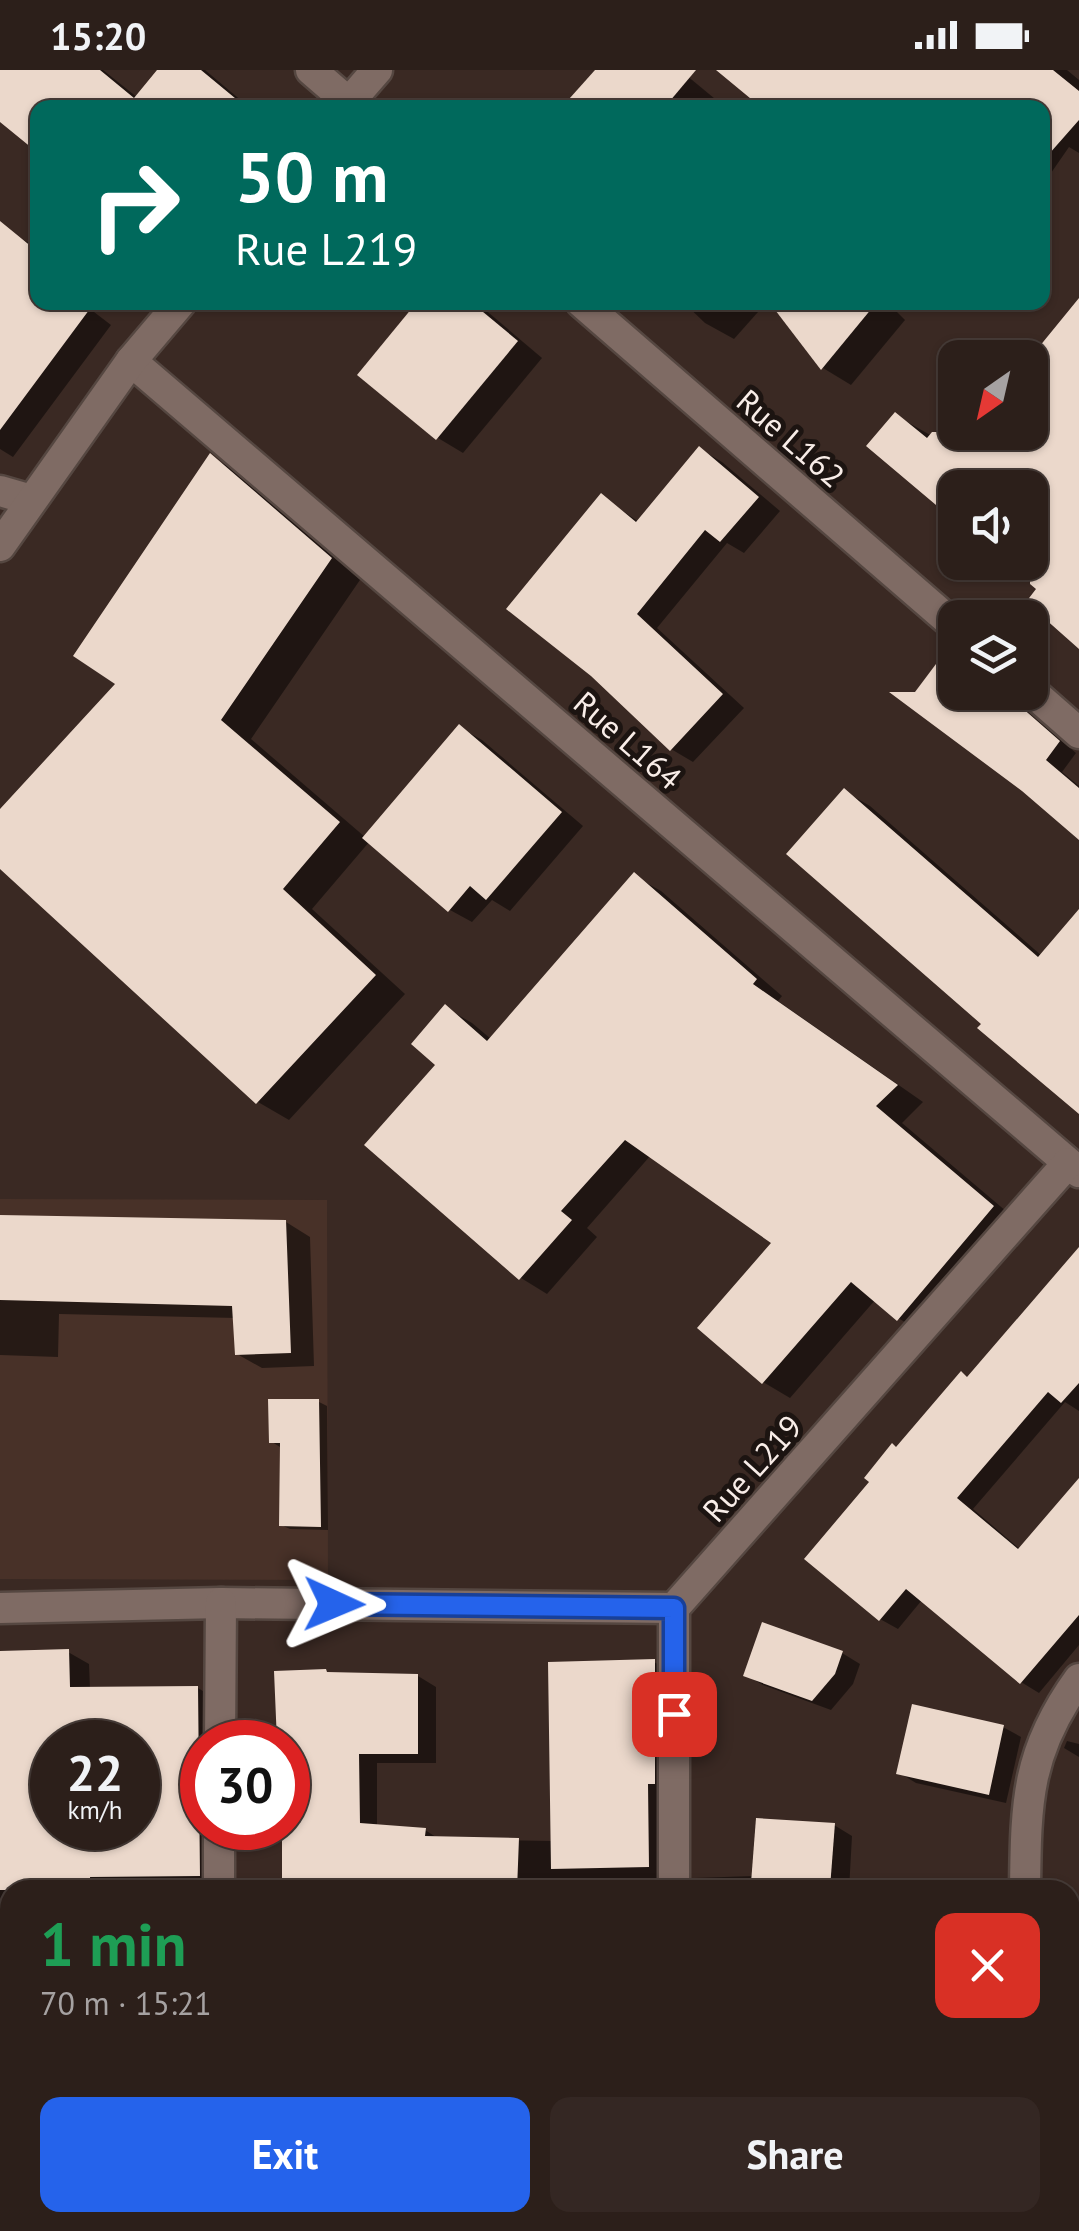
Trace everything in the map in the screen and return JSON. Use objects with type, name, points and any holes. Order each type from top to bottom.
[{"type":"street","points":[[310,70],[342,100]]},
{"type":"street","points":[[354,100],[377,70]]},
{"type":"street","points":[[0,546],[132,360],[173,310]]},
{"type":"street","name":"Rue L162","points":[[590,310],[938,611]]},
{"type":"street","name":"Rue L164","points":[[132,360],[1074,1167]]},
{"type":"street","points":[[0,491],[30,500]]},
{"type":"street","points":[[1048,706],[1079,733]]},
{"type":"street","name":"Rue L219","points":[[674,1608],[1074,1167]]},
{"type":"street","points":[[220,1720],[221,1604]]},
{"type":"street","points":[[0,1608],[221,1604],[674,1608],[674,1880]]},
{"type":"street","points":[[1025,1880],[1031,1772],[1058,1708],[1079,1678]]},
{"type":"street","points":[[219,1850],[219,1880]]},
{"type":"shaded area","points":[[0,1199],[327,1200],[328,1580],[0,1579]]},
{"type":"building","points":[[0,70],[100,70],[134,98],[157,70],[201,70],[237,100],[30,100],[30,146],[0,122]]},
{"type":"building","points":[[595,70],[696,70],[671,100],[568,100]]},
{"type":"building","points":[[716,70],[1053,70],[1079,91],[1079,120],[1050,153],[1050,100],[752,100]]},
{"type":"building","points":[[0,221],[30,245],[30,310],[89,310],[0,430]]},
{"type":"building","points":[[1079,298],[1079,649],[1048,622],[1048,600],[1028,600],[1036,589],[1030,580],[1048,580],[1048,470],[938,470],[938,507],[866,446],[895,412],[927,438],[938,432],[938,450],[1048,450],[1048,340],[1045,340]]},
{"type":"building","points":[[410,310],[481,310],[518,341],[436,440],[357,375]]},
{"type":"building","points":[[775,310],[870,310],[821,370]]},
{"type":"building","points":[[699,446],[759,497],[720,542],[705,530],[637,614],[723,694],[670,751],[591,676],[506,609],[601,493],[636,522]]},
{"type":"building","points":[[210,453],[332,558],[221,720],[340,822],[283,889],[376,975],[256,1104],[0,869],[0,809],[115,684],[73,656]]},
{"type":"building","points":[[938,661],[938,710],[1025,710],[1060,741],[1046,760],[1079,788],[1079,840],[1022,791],[889,692],[915,692]]},
{"type":"building","points":[[459,724],[562,812],[486,900],[470,886],[448,912],[362,838]]},
{"type":"building","points":[[844,788],[1038,957],[1079,909],[1079,1114],[977,1028],[981,1024],[786,854]]},
{"type":"building","points":[[634,872],[757,979],[753,984],[898,1085],[876,1106],[994,1206],[897,1321],[851,1282],[762,1384],[697,1328],[771,1243],[625,1140],[561,1211],[572,1220],[519,1280],[364,1145],[435,1065],[411,1044],[445,1004],[487,1041]]},
{"type":"building","points":[[0,1215],[286,1220],[291,1353],[235,1355],[232,1306],[0,1300]]},
{"type":"building","points":[[1079,1247],[1079,1383],[1061,1403],[1048,1392],[957,1498],[1018,1549],[1079,1478],[1079,1615],[1020,1684],[906,1589],[879,1621],[804,1559],[869,1482],[864,1478],[892,1443],[896,1447],[961,1371],[967,1377]]},
{"type":"building","points":[[268,1399],[319,1399],[321,1527],[279,1526],[280,1443],[269,1443]]},
{"type":"building","points":[[762,1622],[843,1651],[835,1674],[812,1701],[743,1676]]},
{"type":"building","points":[[69,1649],[70,1687],[198,1686],[198,1720],[180,1720],[180,1850],[200,1850],[200,1876],[90,1877],[90,1880],[0,1880],[0,1651]]},
{"type":"building","points":[[655,1659],[655,1784],[648,1784],[649,1867],[551,1869],[548,1662]]},
{"type":"building","points":[[326,1669],[418,1674],[418,1754],[359,1754],[360,1823],[426,1828],[425,1836],[519,1838],[517,1880],[282,1880],[282,1850],[310,1850],[310,1720],[276,1720],[274,1671]]},
{"type":"building","points":[[912,1704],[1004,1725],[989,1795],[896,1774]]},
{"type":"building","points":[[756,1818],[835,1823],[831,1880],[751,1880]]},
{"type":"route","points":[[334,1604],[674,1608],[674,1714]]}]
